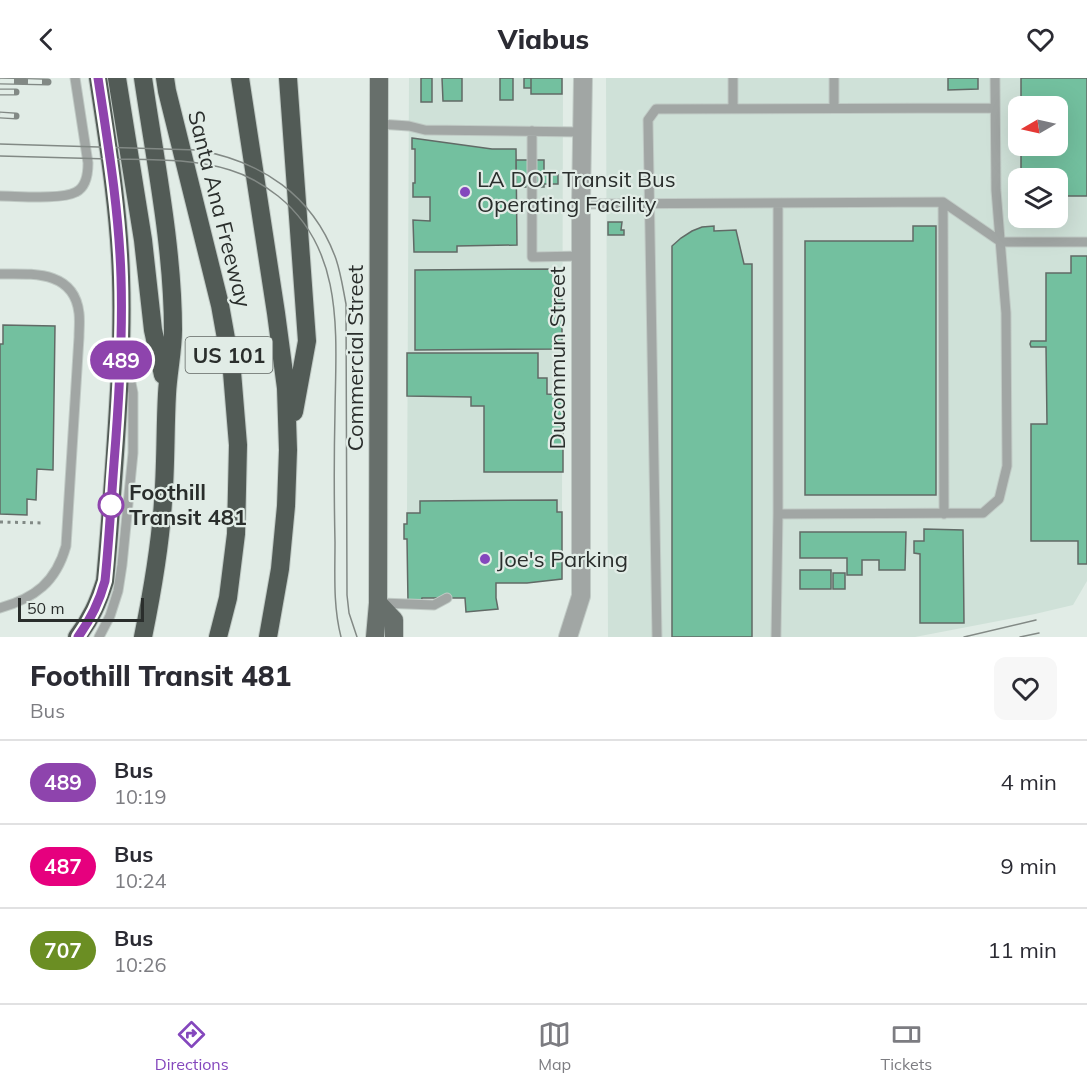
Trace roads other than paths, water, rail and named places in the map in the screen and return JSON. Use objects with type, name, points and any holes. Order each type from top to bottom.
[{"type":"highway","points":[[78,637],[98,604],[105,581],[122,337],[118,231],[98,78]]},
{"type":"highway","points":[[117,78],[142,240],[153,330],[167,394]]},
{"type":"highway","points":[[143,78],[162,208],[173,331],[167,394],[163,504],[158,551],[143,637]]},
{"type":"highway","name":"Santa Ana Freeway","points":[[165,78],[220,305],[232,372],[238,445],[236,534],[228,598],[218,637]]},
{"type":"highway","name":"Santa Ana Freeway","points":[[240,78],[286,388],[288,450],[286,506],[280,569],[270,635]]},
{"type":"highway","points":[[288,78],[306,341],[288,450]]},
{"type":"main road","name":"Commercial Street","points":[[375,637],[378,603],[379,78]]},
{"type":"main road","points":[[378,603],[394,620],[394,637]]},
{"type":"street","name":"Ducommun Street","points":[[568,637],[581,596],[583,78]]},
{"type":"lane","points":[[0,196],[64,196],[77,192],[84,184],[88,173],[88,163],[75,78]]},
{"type":"lane","points":[[733,108],[734,78]]},
{"type":"lane","points":[[834,78],[834,108]]},
{"type":"lane","points":[[778,514],[983,513],[999,499],[1007,466],[1006,312],[996,190],[995,78]]},
{"type":"lane","points":[[657,637],[648,120],[656,109],[995,108]]},
{"type":"lane","points":[[379,124],[409,126],[425,130],[582,132]]},
{"type":"lane","points":[[532,131],[532,257],[581,256]]},
{"type":"lane","points":[[944,202],[944,514]]},
{"type":"lane","points":[[581,204],[944,202],[1001,242],[1087,242]]},
{"type":"lane","points":[[776,637],[778,203]]},
{"type":"lane","points":[[0,274],[39,274],[54,278],[66,286],[75,297],[79,312],[79,337],[66,546],[62,560],[48,583],[38,592],[0,608]]},
{"type":"lane","points":[[99,637],[110,616],[118,591],[124,554],[133,453],[133,393],[122,337]]},
{"type":"lane","points":[[378,603],[434,605],[447,598]]},
{"type":"tram line","points":[[0,144],[197,150],[220,155],[263,172],[299,199],[314,217],[326,236],[336,259],[346,304],[347,595],[349,613],[357,637]]},
{"type":"tram line","points":[[0,156],[170,160],[215,166],[236,172],[261,184],[278,196],[300,218],[315,242],[326,267],[335,323],[335,590],[341,637]]},
{"type":"tram line","points":[[964,637],[1036,620]]},
{"type":"tram line","points":[[1020,637],[1039,633]]},
{"type":"railway","points":[[0,81],[48,82]]},
{"type":"railway","points":[[0,92],[16,92]]},
{"type":"railway","points":[[0,115],[16,116]]},
{"type":"place","name":"LA DOT Transit Bus Operating Facility","points":[[465,192]]},
{"type":"place","name":"Foothill Transit 481","points":[[111,505]]},
{"type":"place","name":"Joe's Parking","points":[[485,559]]}]
